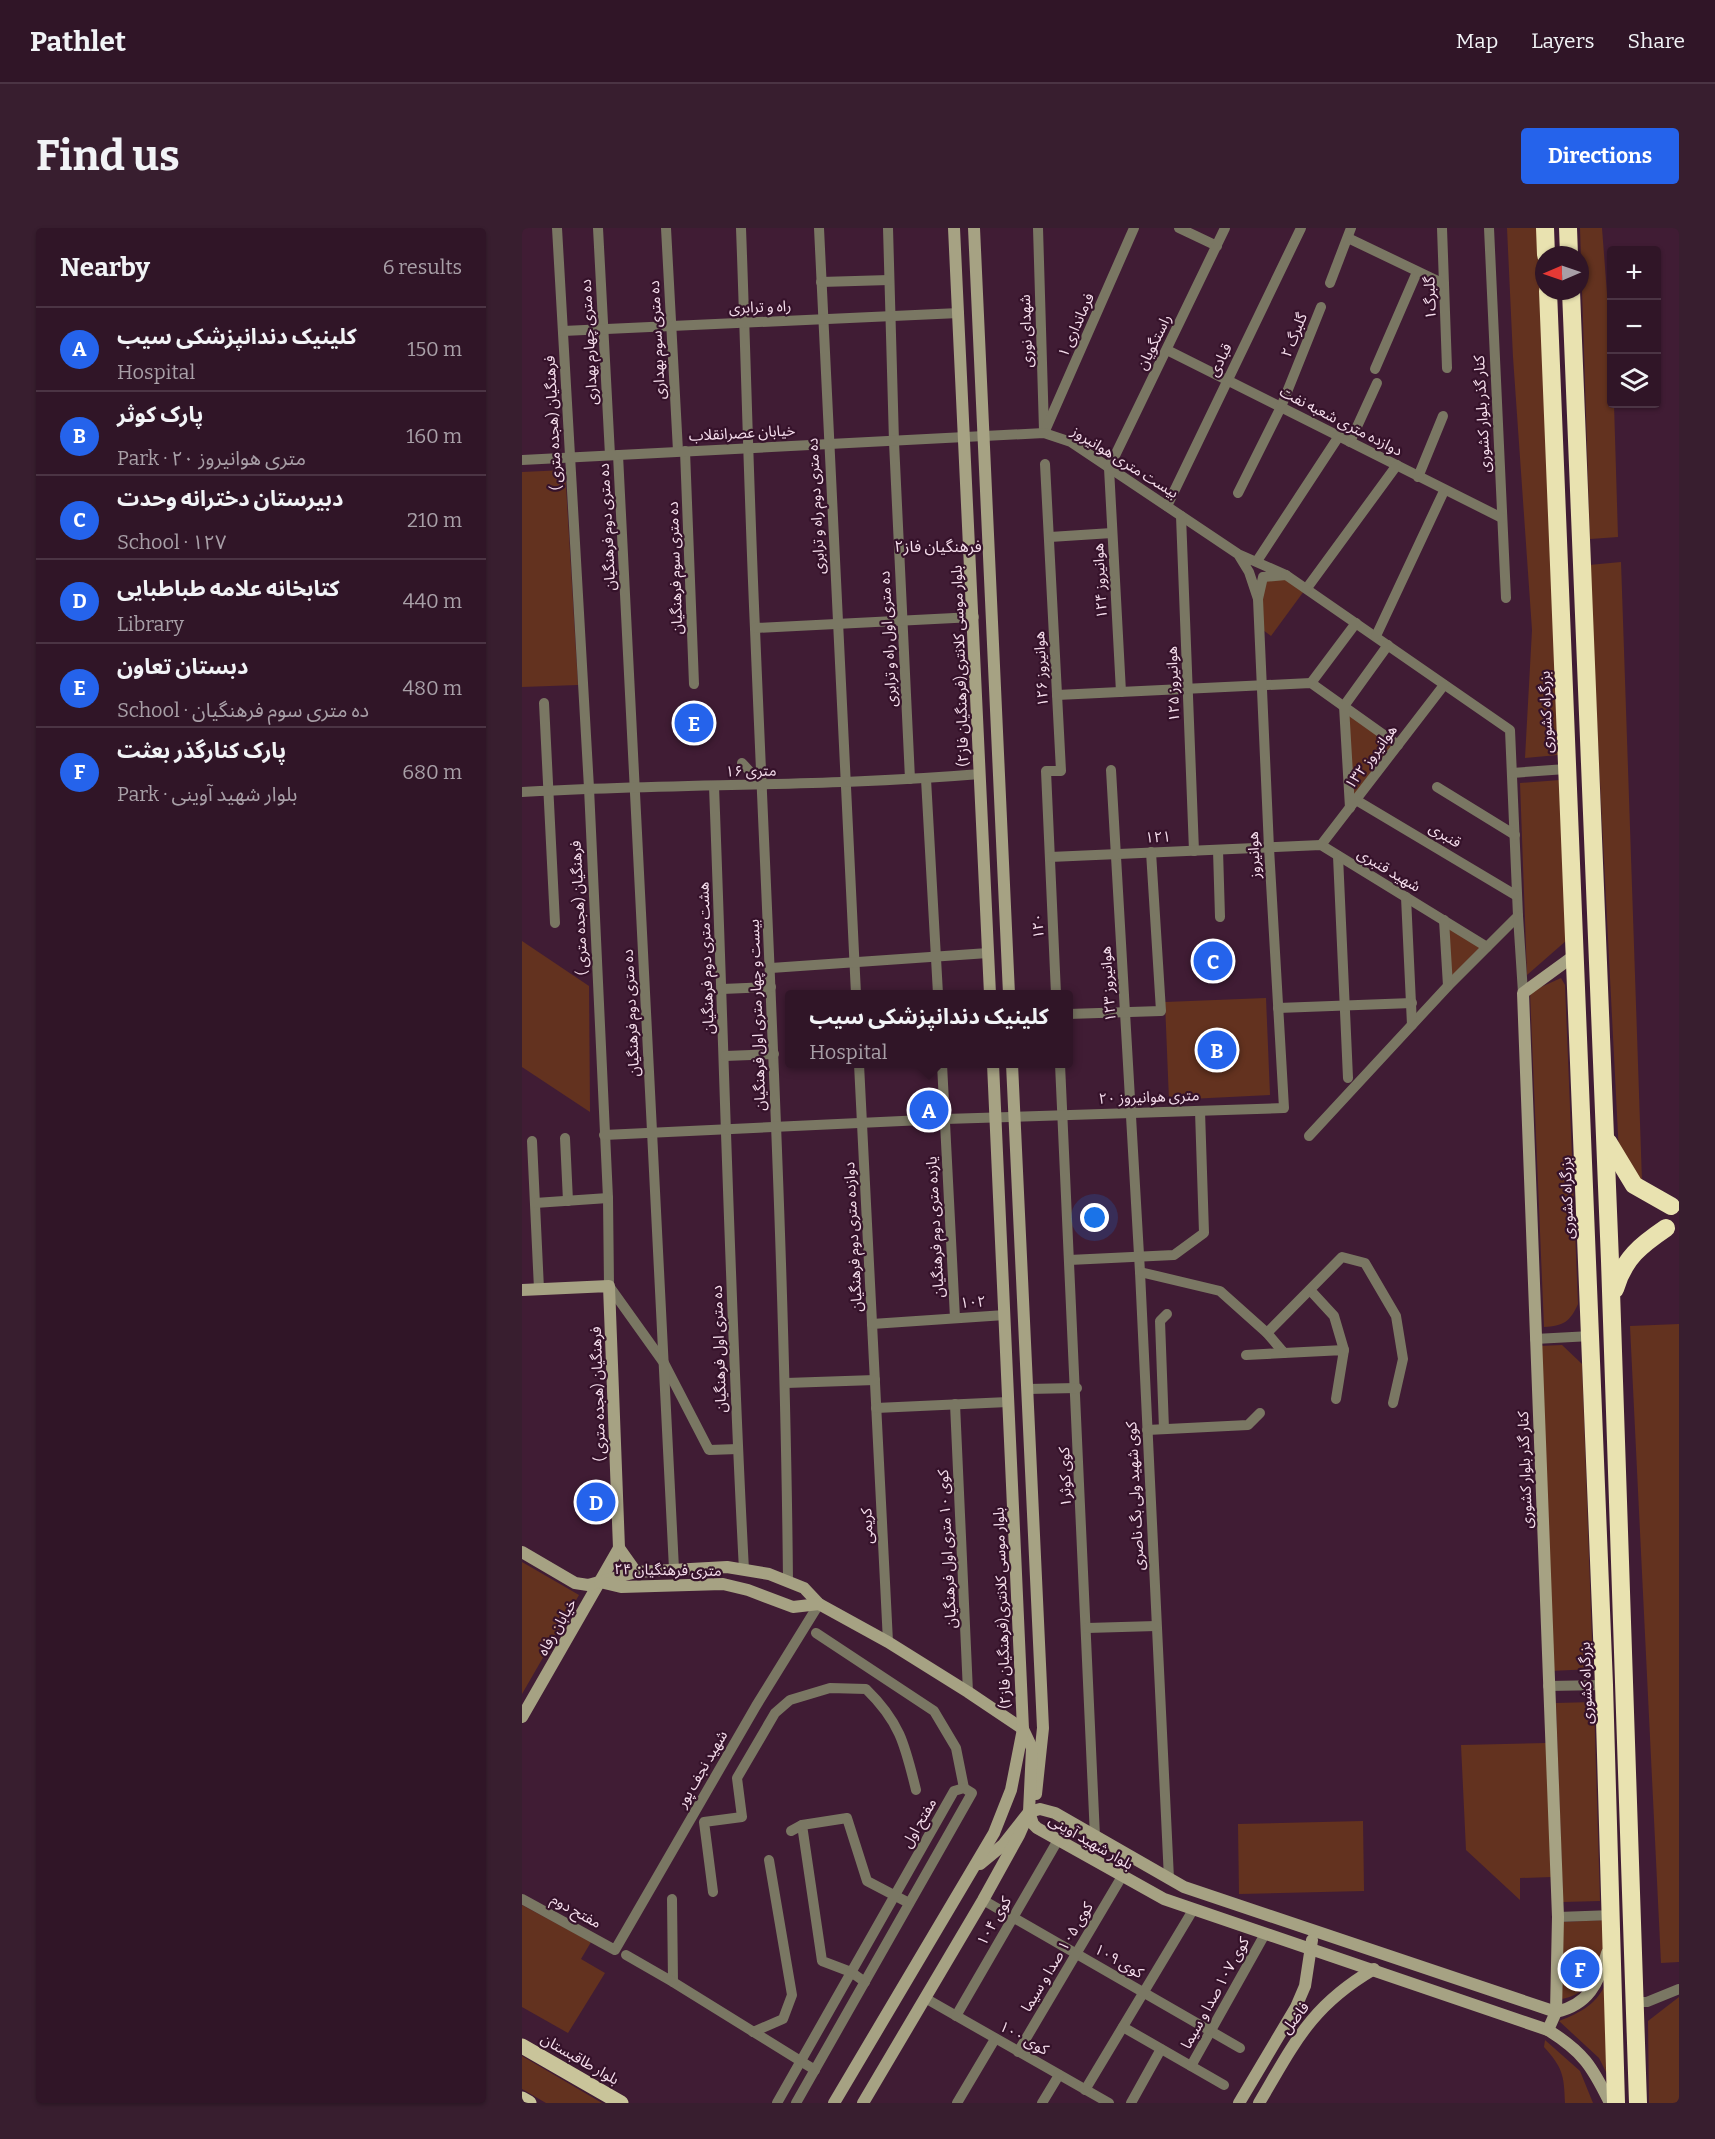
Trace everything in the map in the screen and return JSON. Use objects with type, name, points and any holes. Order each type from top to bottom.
[{"type":"highway","points":[[1545,228],[1546,246]]},
{"type":"highway","points":[[1568,228],[1569,246]]},
{"type":"highway","name":"بزرگراه کشوری","points":[[1548,300],[1591,1336],[1612,1915],[1616,2103]]},
{"type":"highway","points":[[1571,300],[1605,1124],[1638,2103]]},
{"type":"highway","points":[[1605,1124],[1608,1142],[1634,1185],[1671,1206]]},
{"type":"highway","points":[[1585,1191],[1590,1198],[1598,1200],[1607,1190]]},
{"type":"highway","points":[[1611,1302],[1626,1262],[1639,1247],[1666,1228]]},
{"type":"highway","points":[[1587,1258],[1599,1251],[1605,1252],[1610,1261]]},
{"type":"main road","name":"بلوار موسی کلانتری(فرهنگیان فاز۲)","points":[[954,228],[990,990]]},
{"type":"main road","points":[[974,228],[1009,990]]},
{"type":"main road","points":[[1523,993],[1575,955]]},
{"type":"main road","name":"کنار گذر بلوار کشوری","points":[[1523,993],[1558,1917],[1556,2012]]},
{"type":"main road","name":"بلوار موسی کلانتری(فرهنگیان فاز۲)","points":[[834,2103],[994,1833],[1011,1790],[1023,1729],[993,1068]]},
{"type":"main road","points":[[863,2103],[983,1900],[1029,1812],[1037,1793],[1041,1767],[1043,1728],[1012,1068]]},
{"type":"main road","points":[[522,1290],[609,1286]]},
{"type":"main road","name":"فرهنگیان (هجده متری )","points":[[609,1286],[619,1548]]},
{"type":"main road","points":[[522,1552],[575,1583],[588,1585],[600,1582],[619,1548],[636,1572]]},
{"type":"main road","name":"۲۴ متری فرهنگیان","points":[[600,1582],[636,1572],[674,1569],[727,1567],[769,1574],[804,1588],[819,1604],[888,1642],[1023,1729]]},
{"type":"main road","name":"۲۴ متری فرهنگیان","points":[[600,1582],[621,1587],[723,1584],[748,1590],[793,1607],[819,1604]]},
{"type":"main road","name":"خیابان رفاه","points":[[522,1717],[600,1582]]},
{"type":"main road","points":[[975,1868],[1003,1845],[1029,1812],[1032,1748],[1023,1729]]},
{"type":"main road","name":"بلوار شهید آوینی","points":[[1556,2012],[1184,1887],[1055,1813],[1040,1809],[1029,1812],[1033,1824],[1121,1878],[1164,1899],[1548,2030],[1568,2043],[1591,2066],[1610,2103]]},
{"type":"main road","name":"فاضل","points":[[1239,2103],[1296,2007],[1307,1975],[1310,1947],[1316,1931]]},
{"type":"main road","points":[[1548,2030],[1556,2012],[1575,2006],[1600,1979],[1612,1938]]},
{"type":"main road","name":"فاضل","points":[[1259,2103],[1300,2033],[1342,1988],[1374,1969]]},
{"type":"main road","name":"بلوار طاقبستان","points":[[522,2046],[621,2103]]},
{"type":"main road","points":[[522,2099],[529,2103]]},
{"type":"street","name":"فرهنگیان (هجده متری )","points":[[557,228],[589,788],[608,1198],[609,1286]]},
{"type":"street","name":"ده متری چهارم بهداری","points":[[598,228],[614,455]]},
{"type":"street","name":"ده متری سوم بهداری","points":[[666,228],[682,451]]},
{"type":"street","name":"بیست و چهار متری اول فرهنگیان","points":[[741,228],[754,628],[771,968],[786,1383],[788,1581]]},
{"type":"street","name":"ده متری دوم راه و ترابری","points":[[819,228],[828,444],[847,782]]},
{"type":"street","name":"ده متری اول راه و ترابری","points":[[888,228],[894,442],[910,780]]},
{"type":"street","name":"شهدای نوری","points":[[1038,228],[1044,434]]},
{"type":"street","name":"فرمانداری ۱","points":[[1044,434],[1134,228]]},
{"type":"street","points":[[1179,228],[1217,246]]},
{"type":"street","name":"راستگویان","points":[[1109,468],[1226,228]]},
{"type":"street","name":"قبادی","points":[[1167,506],[1301,228]]},
{"type":"street","name":"گلبرگ۱","points":[[1442,228],[1447,368]]},
{"type":"street","name":"کنار گذر بلوار کشوری","points":[[1489,228],[1506,598]]},
{"type":"street","points":[[1330,283],[1350,233],[1417,272],[1444,284]]},
{"type":"street","points":[[1376,369],[1417,272]]},
{"type":"street","points":[[821,282],[889,280]]},
{"type":"street","name":"گلبرگ ۲","points":[[1238,493],[1281,407],[1321,307]]},
{"type":"street","name":"راه و ترابری","points":[[562,331],[890,318],[959,313]]},
{"type":"street","name":"دوازده متری شعبه نفت","points":[[1167,350],[1444,491],[1502,518]]},
{"type":"street","points":[[1350,442],[1377,383]]},
{"type":"street","points":[[1418,477],[1443,416]]},
{"type":"street","name":"بیست متری هوانیروز","points":[[964,439],[1044,434],[1071,442],[1238,554],[1286,575]]},
{"type":"street","points":[[1257,561],[1339,436]]},
{"type":"street","name":"خیابان عصرانقلاب","points":[[522,460],[964,439]]},
{"type":"street","name":"ده متری سوم فرهنگیان","points":[[682,451],[694,684]]},
{"type":"street","name":"ده متری دوم فرهنگیان","points":[[614,455],[674,1569]]},
{"type":"street","name":"هوانیروز ۱۲۶","points":[[1045,465],[1061,771],[1046,771],[1050,857]]},
{"type":"street","points":[[1307,588],[1396,465]]},
{"type":"street","name":"هوانیروز ۱۲۴","points":[[1109,468],[1121,692]]},
{"type":"street","points":[[1376,636],[1444,491]]},
{"type":"street","name":"هوانیروز ۱۲۵","points":[[1181,516],[1194,851]]},
{"type":"street","points":[[1050,537],[1112,533]]},
{"type":"street","points":[[1238,554],[1249,572],[1258,599]]},
{"type":"street","points":[[1258,599],[1263,577],[1286,575],[1510,730],[1523,993]]},
{"type":"street","name":"هوانیروز","points":[[1258,599],[1284,1108]]},
{"type":"street","points":[[754,628],[974,617]]},
{"type":"street","points":[[1311,683],[1356,622]]},
{"type":"street","points":[[1353,804],[1344,706],[1388,645]]},
{"type":"street","points":[[1058,695],[1311,683],[1398,745]]},
{"type":"street","name":"هوانیروز ۱۳۲","points":[[1321,845],[1444,686]]},
{"type":"street","points":[[544,703],[555,923]]},
{"type":"street","points":[[742,763],[763,786]]},
{"type":"street","points":[[1512,773],[1566,769]]},
{"type":"street","name":"۱۲۳ هوانیروز","points":[[1111,770],[1114,854],[1131,1113]]},
{"type":"street","name":"۱۶ متری","points":[[522,792],[589,788],[763,786],[910,780],[980,774]]},
{"type":"street","points":[[926,779],[938,990]]},
{"type":"street","points":[[847,782],[856,990]]},
{"type":"street","name":"هشت متری دوم فرهنگیان","points":[[714,786],[728,1128]]},
{"type":"street","points":[[1437,787],[1515,834]]},
{"type":"street","name":"قنبری","points":[[1353,804],[1517,896]]},
{"type":"street","points":[[1269,848],[1321,845]]},
{"type":"street","name":"شهید قنبری","points":[[1321,845],[1487,947]]},
{"type":"street","name":"۱۲۱","points":[[1050,857],[1269,848]]},
{"type":"street","points":[[1218,850],[1220,917]]},
{"type":"street","points":[[1073,1014],[1161,1011],[1151,852]]},
{"type":"street","points":[[1338,856],[1348,1078]]},
{"type":"street","name":"۱۲۰","points":[[1050,857],[1056,990]]},
{"type":"street","points":[[1406,897],[1412,1025]]},
{"type":"street","points":[[1309,1136],[1449,986],[1518,916]]},
{"type":"street","points":[[1444,920],[1449,986]]},
{"type":"street","points":[[771,968],[988,953]]},
{"type":"street","points":[[722,989],[771,987]]},
{"type":"street","points":[[1278,1008],[1412,1003]]},
{"type":"street","points":[[725,1056],[774,1054]]},
{"type":"street","name":"دوازده متری دوم فرهنگیان","points":[[859,1068],[876,1408]]},
{"type":"street","name":"یازده متری دوم فرهنگیان","points":[[942,1068],[954,1318]]},
{"type":"street","points":[[1060,1068],[1062,1116]]},
{"type":"street","name":"۲۰ متری هوانیروز","points":[[604,1135],[777,1125],[1284,1108]]},
{"type":"street","points":[[1069,1260],[1174,1255],[1204,1233],[1200,1111]]},
{"type":"street","name":"کوی شهید ولی بگ ناصری","points":[[1131,1113],[1169,1879]]},
{"type":"street","name":"کوی کوثر۱","points":[[1062,1116],[1077,1388],[1095,1837]]},
{"type":"street","name":"ده متری اول فرهنگیان","points":[[728,1128],[744,1570]]},
{"type":"street","points":[[565,1138],[568,1201]]},
{"type":"street","points":[[532,1141],[539,1289]]},
{"type":"street","points":[[535,1203],[608,1198]]},
{"type":"street","points":[[1268,1332],[1342,1257],[1365,1263],[1396,1316],[1404,1359],[1393,1403]]},
{"type":"street","points":[[1140,1272],[1220,1292],[1268,1332],[1284,1353]]},
{"type":"street","points":[[609,1286],[664,1363],[709,1449],[738,1449]]},
{"type":"street","points":[[1310,1290],[1334,1316],[1344,1350],[1336,1399]]},
{"type":"street","points":[[1164,1429],[1160,1321],[1167,1314]]},
{"type":"street","name":"۱۰۲","points":[[872,1324],[1005,1315]]},
{"type":"street","points":[[1535,1339],[1591,1336]]},
{"type":"street","points":[[1246,1355],[1344,1350]]},
{"type":"street","points":[[786,1383],[875,1380]]},
{"type":"street","points":[[1027,1389],[1077,1388]]},
{"type":"street","points":[[876,1408],[1008,1402]]},
{"type":"street","name":"کوی ۱۰ متری اول فرهنگیان","points":[[955,1404],[968,1692]]},
{"type":"street","name":"کریمی","points":[[876,1408],[888,1642]]},
{"type":"street","points":[[1147,1430],[1248,1425],[1260,1413]]},
{"type":"street","name":"شهید نجف پور","points":[[615,1950],[756,1706],[819,1604]]},
{"type":"street","points":[[1087,1628],[1156,1626]]},
{"type":"street","points":[[816,1633],[934,1711],[956,1748],[964,1788]]},
{"type":"street","points":[[866,1689],[878,1673]]},
{"type":"street","points":[[1548,1686],[1604,1685]]},
{"type":"street","points":[[713,1892],[704,1822],[742,1817],[737,1778],[775,1713],[790,1700],[830,1688],[866,1689],[886,1708],[904,1740],[916,1790]]},
{"type":"street","name":"مفتح اول","points":[[777,2103],[954,1791],[964,1788],[972,1793],[796,2103]]},
{"type":"street","points":[[791,1831],[802,1825],[847,1818],[867,1881],[909,1903]]},
{"type":"street","points":[[802,1825],[822,1961],[851,1972],[865,1982]]},
{"type":"street","name":"کوی ۱۰۴","points":[[956,2016],[1058,1840]]},
{"type":"street","points":[[753,2032],[783,2019],[792,1995],[769,1860]]},
{"type":"street","name":"کوی ۱۰۵ صدا و سیما","points":[[1018,2052],[1121,1878]]},
{"type":"street","name":"مفتح دوم","points":[[522,1899],[615,1950]]},
{"type":"street","points":[[672,1899],[673,1982]]},
{"type":"street","name":"کوی ۱۰۹","points":[[983,1900],[1240,2048]]},
{"type":"street","points":[[1085,2090],[1193,1910]]},
{"type":"street","points":[[1558,1917],[1612,1915]]},
{"type":"street","name":"کوی ۱۰۷ صدا و سیما","points":[[1191,2066],[1265,1934]]},
{"type":"street","points":[[626,1955],[815,2070]]},
{"type":"street","points":[[1635,2002],[1647,2002],[1679,1989]]},
{"type":"street","name":"کوی ۱۰۰","points":[[925,1998],[1109,2103]]},
{"type":"street","points":[[1123,2027],[1224,2085]]},
{"type":"street","points":[[957,2103],[995,2039]]},
{"type":"street","points":[[1131,2103],[1161,2049]]},
{"type":"street","points":[[1042,2103],[1059,2075]]},
{"type":"shaded area","points":[[1507,228],[1539,228],[1540,246],[1535,246],[1535,300],[1542,300],[1558,755],[1525,758],[1532,630],[1513,357]]},
{"type":"shaded area","points":[[1580,228],[1602,228],[1607,294],[1607,408],[1614,408],[1618,537],[1590,539],[1582,300],[1589,300],[1589,246],[1581,246]]},
{"type":"shaded area","points":[[565,470],[578,685],[522,687],[522,472]]},
{"type":"shaded area","points":[[1621,562],[1642,1182],[1619,1154],[1589,565]]},
{"type":"shaded area","points":[[1285,578],[1304,591],[1271,636],[1263,630],[1261,599],[1266,581]]},
{"type":"shaded area","points":[[1347,712],[1393,747],[1353,801]]},
{"type":"shaded area","points":[[1560,780],[1567,940],[1527,975],[1520,783]]},
{"type":"shaded area","points":[[1448,926],[1481,947],[1451,978]]},
{"type":"shaded area","points":[[522,941],[589,986],[590,1112],[522,1067]]},
{"type":"shaded area","points":[[1561,978],[1565,985],[1578,1304],[1565,1322],[1556,1326],[1544,1327],[1530,992]]},
{"type":"shaded area","points":[[1266,998],[1270,1095],[1169,1100],[1165,1002]]},
{"type":"shaded area","points":[[1679,1324],[1679,1962],[1661,1963],[1630,1326]]},
{"type":"shaded area","points":[[1562,1345],[1582,1364],[1593,1669],[1550,1671],[1539,1346]]},
{"type":"shaded area","points":[[522,1562],[579,1595],[522,1694]]},
{"type":"shaded area","points":[[1594,1702],[1600,1901],[1563,1902],[1556,1703]]},
{"type":"shaded area","points":[[1546,1743],[1552,1877],[1520,1878],[1520,1900],[1466,1850],[1461,1745]]},
{"type":"shaded area","points":[[1363,1821],[1364,1891],[1239,1894],[1238,1824]]},
{"type":"shaded area","points":[[522,1905],[591,1942],[581,1959],[605,1973],[568,2033],[522,2007]]},
{"type":"shaded area","points":[[1606,1920],[1601,1957],[1592,1979],[1575,1995],[1562,1999],[1562,1922]]},
{"type":"shaded area","points":[[1607,1981],[1608,2076],[1599,2058],[1559,2021],[1588,2006],[1599,1996]]},
{"type":"shaded area","points":[[1679,1997],[1679,2103],[1649,2103],[1648,2021]]},
{"type":"shaded area","points":[[1545,2040],[1580,2071],[1593,2103],[1565,2103],[1561,2072],[1544,2047]]},
{"type":"shaded area","points":[[522,2056],[602,2103],[546,2103],[522,2089]]},
{"type":"place","name":"دبستان تعاون","points":[[694,723]]},
{"type":"place","name":"دبیرستان دخترانه وحدت","points":[[1213,961]]},
{"type":"place","name":"پارک کوثر","points":[[1217,1050]]},
{"type":"place","name":"کلینیک دندانپزشکی سیب","points":[[929,1110]]},
{"type":"place","name":"کتابخانه علامه طباطبایی","points":[[596,1502]]},
{"type":"place","name":"پارک کنارگذر بعثت","points":[[1580,1969]]},
{"type":"district","name":"فرهنگیان فاز۲","points":[[938,546]]}]
